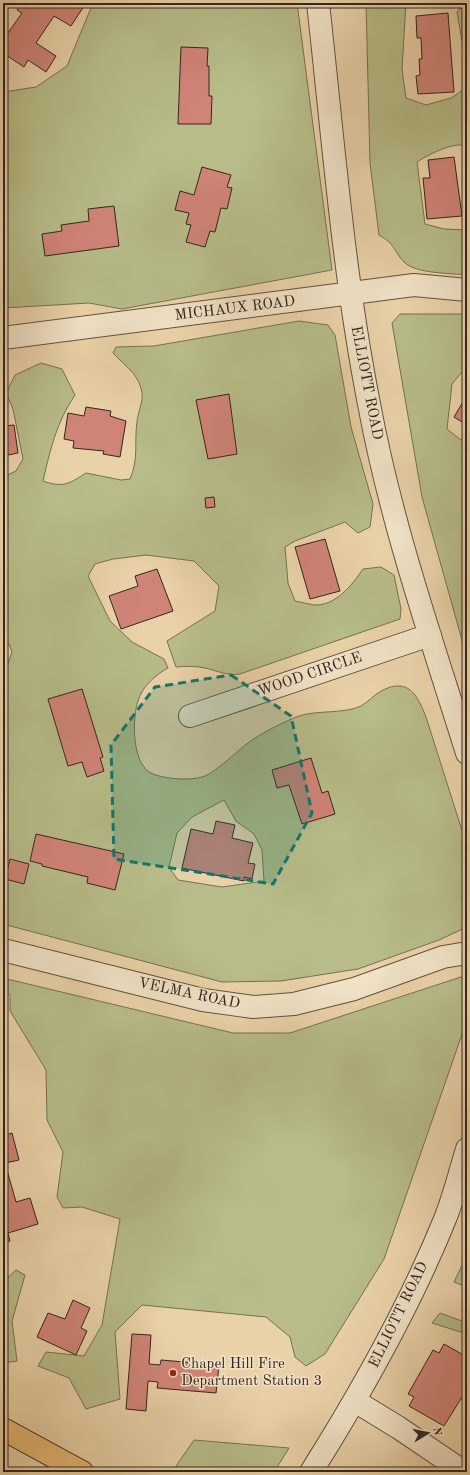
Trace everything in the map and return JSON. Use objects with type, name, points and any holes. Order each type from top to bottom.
[{"type":"main road","points":[[3,1429],[82,1472]]},
{"type":"street","name":"ELLIOTT ROAD","points":[[318,3],[350,294],[369,406],[395,518],[467,753]]},
{"type":"street","name":"MICHAUX ROAD","points":[[3,338],[414,285],[467,290]]},
{"type":"street","name":"WOOD CIRCLE","points":[[190,716],[430,635]]},
{"type":"street","name":"VELMA ROAD","points":[[3,950],[203,1000],[254,1007],[294,1004],[354,989],[443,957],[467,953]]},
{"type":"street","name":"ELLIOTT ROAD","points":[[311,1472],[355,1401],[383,1352],[416,1285],[446,1217],[467,1149]]},
{"type":"street","points":[[355,1401],[399,1428],[464,1472]]},
{"type":"highlighted area","points":[[231,675],[291,716],[312,813],[273,884],[114,859],[111,745],[155,687]]},
{"type":"green space","points":[[93,3],[297,3],[332,270],[122,309],[89,303],[3,308],[3,92],[36,87],[67,66]]},
{"type":"green space","points":[[366,3],[406,3],[402,69],[406,98],[426,105],[451,98],[466,88],[467,76],[467,146],[455,145],[448,147],[417,162],[425,224],[444,229],[467,230],[467,275],[425,271],[409,266],[400,258],[389,242],[379,235],[370,163]]},
{"type":"green space","points":[[464,3],[467,3],[467,69],[457,12]]},
{"type":"green space","points":[[400,314],[467,314],[467,366],[452,384],[447,429],[461,440],[467,439],[467,658],[422,497],[392,323]]},
{"type":"green space","points":[[299,321],[328,325],[335,335],[351,427],[373,504],[370,527],[358,533],[345,522],[295,541],[285,547],[288,583],[295,601],[314,605],[322,604],[329,602],[343,593],[354,582],[363,569],[381,567],[394,575],[401,609],[400,619],[240,674],[227,674],[198,667],[176,667],[167,641],[215,611],[219,586],[194,561],[146,555],[113,559],[95,564],[88,576],[110,621],[132,642],[164,659],[168,668],[158,674],[146,686],[138,701],[134,728],[136,749],[143,766],[149,772],[167,778],[190,779],[202,777],[213,772],[243,747],[265,732],[287,721],[306,714],[347,710],[361,706],[376,694],[390,687],[405,687],[415,695],[426,717],[467,846],[467,927],[439,940],[358,969],[281,981],[222,982],[3,924],[3,693],[5,672],[12,652],[9,644],[3,644],[3,477],[16,471],[23,459],[13,409],[6,393],[15,375],[41,363],[62,369],[75,395],[59,425],[51,447],[43,481],[56,484],[66,484],[86,473],[121,480],[130,479],[135,457],[136,430],[142,401],[142,392],[133,373],[113,353],[116,347],[154,346]],"holes":[[[224,800],[236,821],[254,834],[262,850],[264,881],[222,887],[178,880],[169,867],[177,833],[192,817]]]},
{"type":"green space","points":[[467,975],[467,1020],[384,1259],[325,1354],[306,1366],[295,1357],[290,1337],[266,1317],[142,1305],[115,1332],[120,1399],[86,1409],[69,1378],[38,1366],[46,1352],[84,1356],[102,1325],[120,1219],[82,1207],[63,1208],[57,1197],[63,1152],[47,1120],[46,1070],[10,1011],[10,995],[3,989],[3,978],[233,1033],[290,1033]]},
{"type":"green space","points":[[467,1255],[467,1287],[454,1282]]},
{"type":"green space","points":[[16,1270],[25,1275],[12,1321],[17,1361],[3,1363],[3,1282]]},
{"type":"green space","points":[[440,1313],[467,1323],[467,1334],[432,1323]]},
{"type":"green space","points":[[194,1440],[289,1448],[274,1472],[172,1472]]},
{"type":"building","points":[[22,3],[86,3],[71,26],[54,16],[36,43],[56,56],[46,72],[28,60],[24,67],[3,53],[3,40],[22,13],[17,10]]},
{"type":"building","points":[[448,13],[454,92],[418,94],[416,76],[420,75],[419,59],[422,59],[421,38],[417,38],[416,16]]},
{"type":"building","points":[[181,47],[208,48],[207,66],[209,66],[209,96],[212,96],[211,124],[178,124]]},
{"type":"building","points":[[454,157],[462,216],[427,219],[423,178],[430,178],[428,160]]},
{"type":"building","points":[[202,167],[231,175],[227,187],[232,188],[227,209],[221,208],[215,232],[210,231],[205,247],[186,242],[191,225],[186,224],[189,213],[175,210],[180,191],[194,195]]},
{"type":"building","points":[[114,206],[119,246],[45,256],[42,234],[62,231],[61,225],[89,221],[88,209]]},
{"type":"building","points":[[467,384],[467,395],[462,392]]},
{"type":"building","points":[[229,394],[237,454],[208,459],[196,400]]},
{"type":"building","points":[[467,395],[467,425],[454,417]]},
{"type":"building","points":[[86,407],[111,411],[110,416],[126,421],[120,457],[103,454],[104,451],[73,448],[74,441],[64,439],[68,413],[84,416]]},
{"type":"building","points":[[14,425],[18,453],[3,456],[3,426]]},
{"type":"building","points":[[214,497],[215,507],[206,508],[205,498]]},
{"type":"building","points":[[325,539],[340,591],[310,599],[295,547]]},
{"type":"building","points":[[157,569],[173,611],[121,629],[109,596],[138,586],[135,576]]},
{"type":"building","points":[[82,689],[103,757],[100,758],[104,771],[87,777],[82,762],[68,766],[48,699]]},
{"type":"building","points":[[311,758],[322,793],[328,791],[335,814],[302,824],[289,785],[277,788],[272,770]]},
{"type":"building","points":[[216,821],[235,825],[232,838],[253,843],[248,863],[255,864],[252,879],[244,877],[244,881],[182,868],[191,829],[213,834]]},
{"type":"building","points":[[36,834],[124,854],[115,890],[87,883],[88,877],[42,866],[42,864],[30,861]]},
{"type":"building","points":[[10,859],[29,864],[24,884],[5,879]]},
{"type":"building","points":[[12,1133],[19,1160],[5,1163],[16,1202],[30,1198],[38,1224],[8,1233],[10,1241],[3,1243],[3,1136]]},
{"type":"building","points":[[73,1300],[90,1308],[81,1328],[87,1331],[76,1355],[37,1337],[48,1313],[65,1319]]},
{"type":"building","name":"Chapel Hill Fire Department Station 3","points":[[132,1334],[151,1335],[149,1364],[160,1365],[161,1360],[219,1365],[216,1393],[157,1388],[158,1382],[148,1381],[146,1411],[126,1409]]},
{"type":"building","points":[[444,1344],[467,1357],[467,1389],[444,1426],[409,1406],[414,1397],[408,1394],[433,1350],[439,1353]]},
{"type":"place","name":"Chapel Hill Fire Department Station 3","points":[[173,1373]]}]
